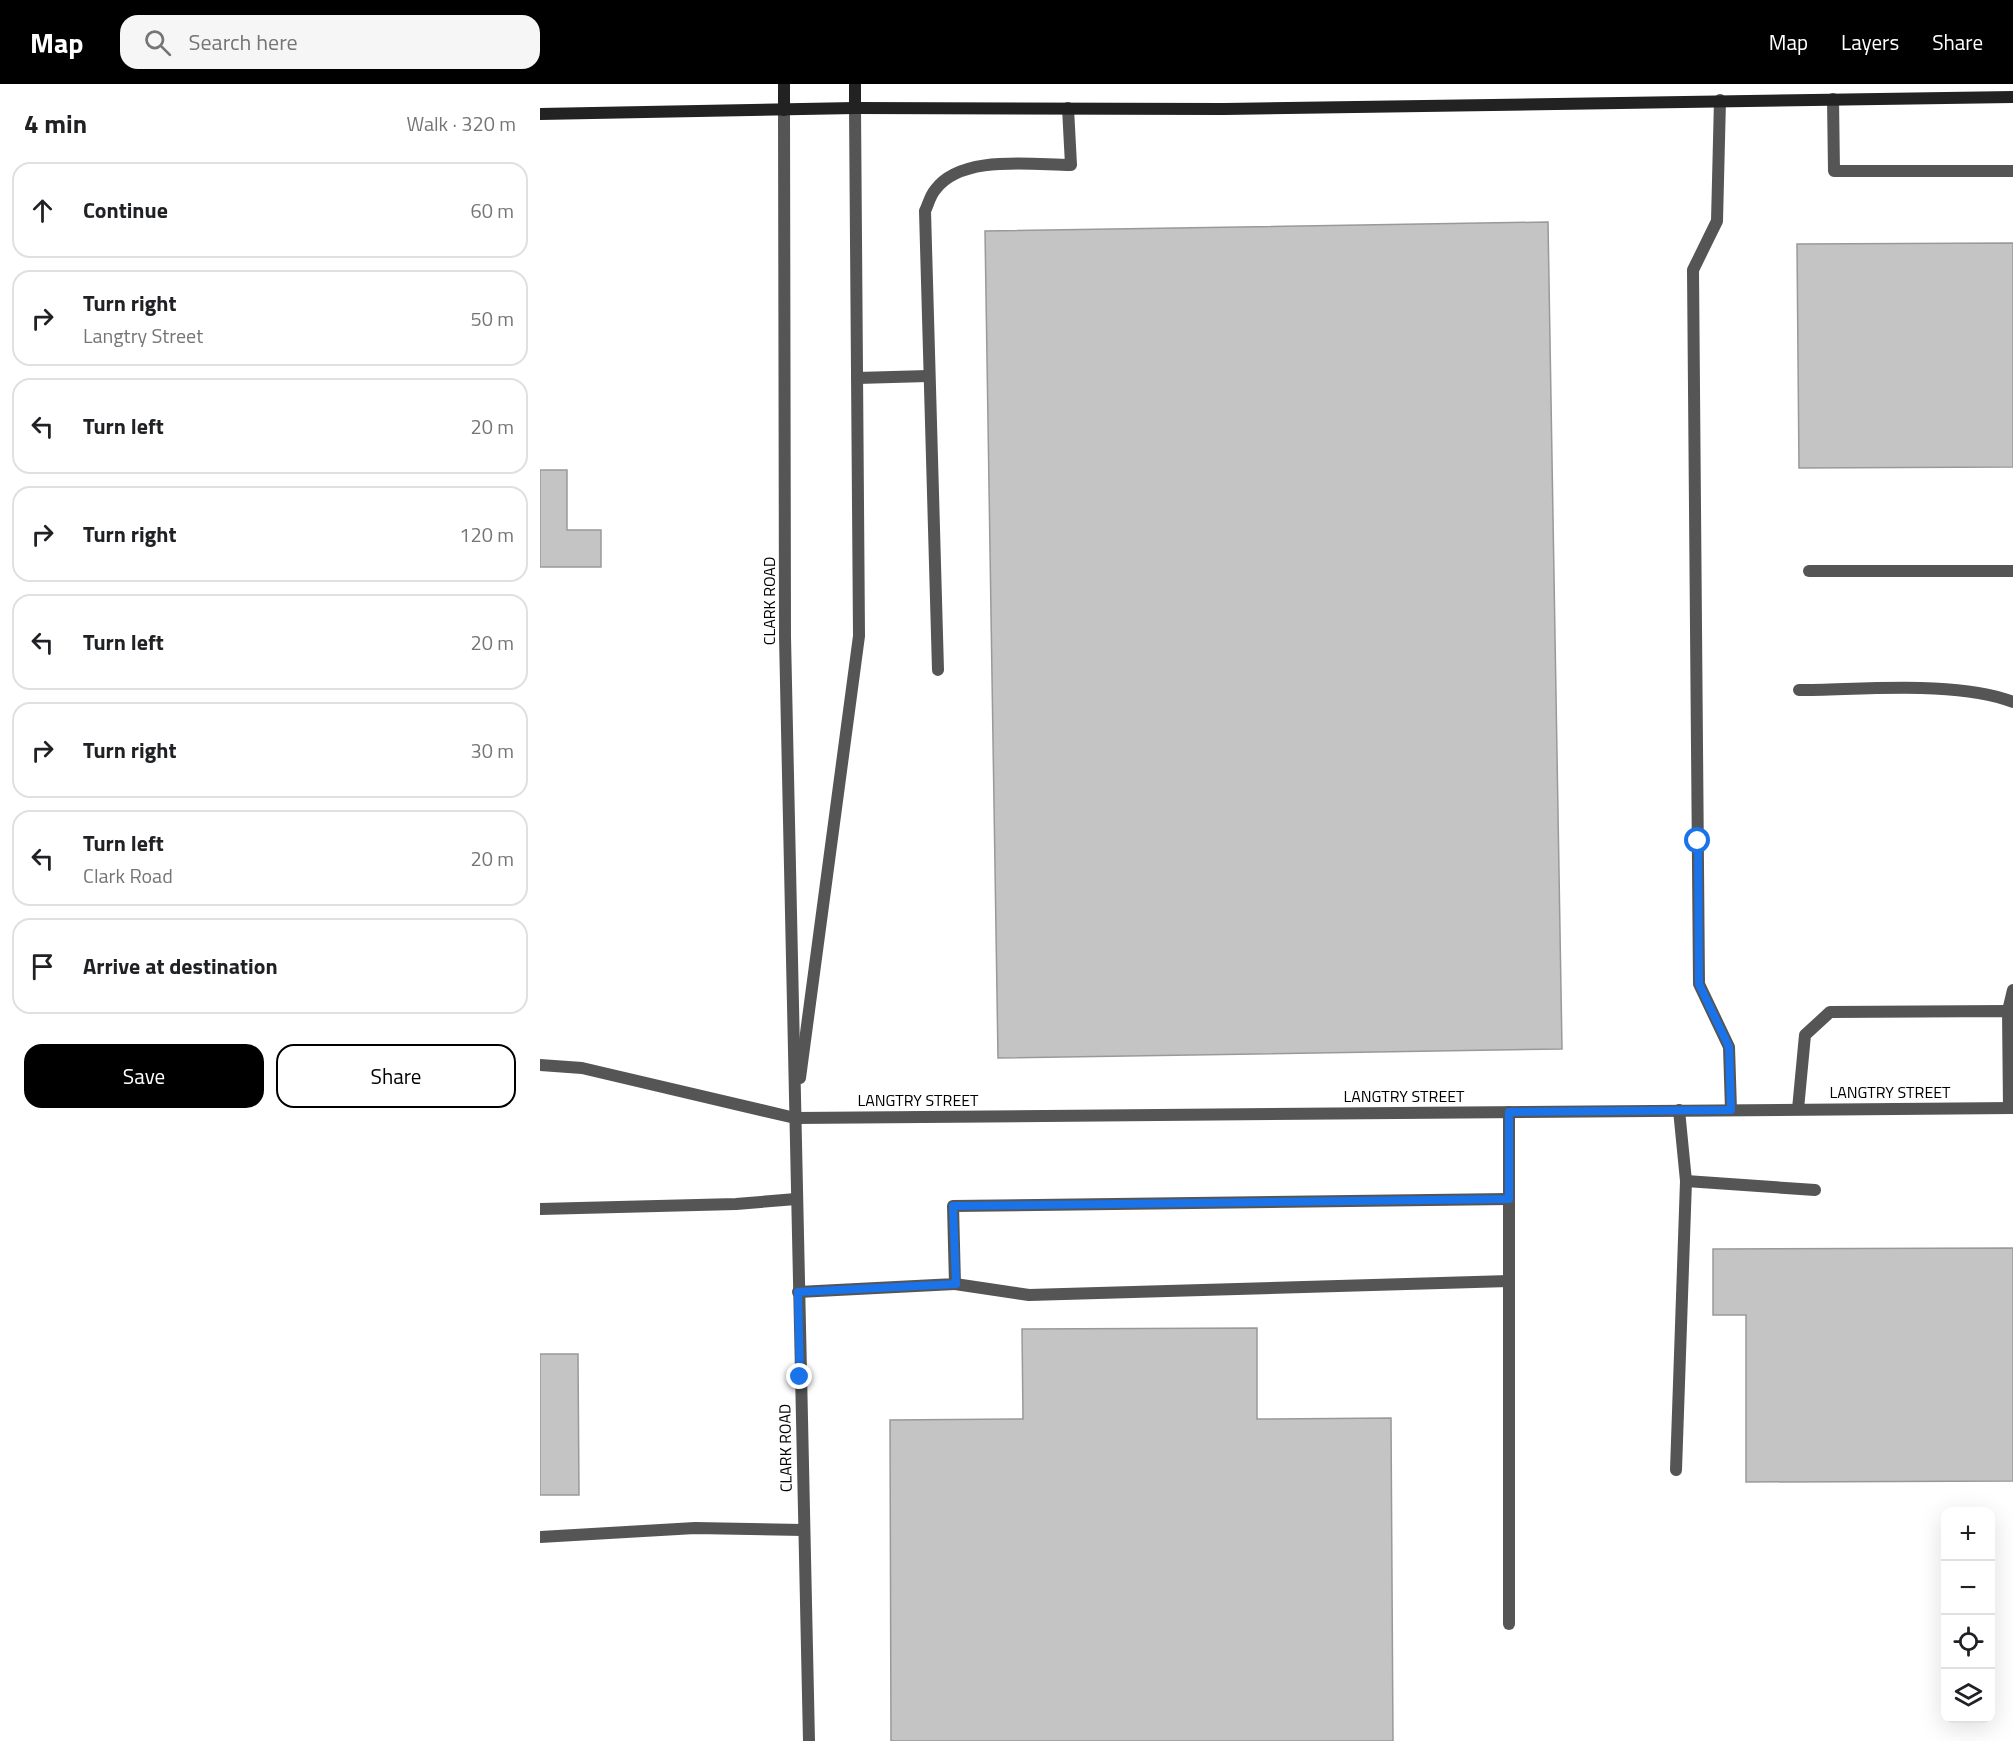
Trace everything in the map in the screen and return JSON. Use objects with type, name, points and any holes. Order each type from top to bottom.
[{"type":"main road","name":"CLARK ROAD","points":[[784,84],[784,110]]},
{"type":"main road","points":[[855,84],[855,108]]},
{"type":"main road","points":[[540,114],[855,108],[1224,109],[2013,97]]},
{"type":"street","points":[[1833,99],[1834,171],[2013,171]]},
{"type":"street","points":[[1720,100],[1717,221],[1693,270],[1699,984],[1729,1047],[1731,1110]]},
{"type":"street","name":"CLARK ROAD","points":[[795,1118],[859,636],[855,108]]},
{"type":"street","points":[[938,670],[925,211],[935,189],[955,174],[974,165],[1071,165],[1068,108]]},
{"type":"street","name":"CLARK ROAD","points":[[784,110],[785,637],[809,1741]]},
{"type":"street","points":[[857,378],[928,376]]},
{"type":"street","points":[[1809,571],[2013,571]]},
{"type":"street","points":[[1799,690],[1948,690],[1974,692],[2013,702]]},
{"type":"street","points":[[2011,1108],[2007,1011],[2013,990]]},
{"type":"street","points":[[1798,1109],[1805,1035],[1830,1012],[2007,1011]]},
{"type":"street","name":"LANGTRY STREET","points":[[540,1065],[582,1068],[795,1118],[2011,1108]]},
{"type":"street","points":[[1676,1470],[1686,1181],[1679,1110]]},
{"type":"street","points":[[1509,1112],[1509,1624]]},
{"type":"street","points":[[1686,1181],[1815,1190]]},
{"type":"street","points":[[540,1209],[735,1204],[796,1199]]},
{"type":"street","points":[[956,1284],[953,1206],[1509,1199]]},
{"type":"street","points":[[798,1292],[956,1284],[1029,1295],[1509,1281]]},
{"type":"street","points":[[540,1537],[695,1528],[803,1530]]},
{"type":"building","points":[[1548,222],[1562,1049],[998,1058],[985,231]]},
{"type":"building","points":[[2013,243],[2013,467],[1799,468],[1797,244]]},
{"type":"building","points":[[540,470],[567,470],[567,530],[601,530],[601,567],[540,567]]},
{"type":"building","points":[[2013,1248],[2013,1481],[1746,1482],[1746,1315],[1713,1315],[1713,1249]]},
{"type":"building","points":[[1257,1328],[1257,1419],[1391,1418],[1393,1741],[891,1741],[890,1420],[1023,1419],[1022,1329]]},
{"type":"building","points":[[540,1354],[578,1354],[579,1495],[540,1495]]},
{"type":"route","points":[[800,1377],[798,1292],[956,1284],[953,1206],[1509,1199],[1509,1112],[1731,1110],[1729,1047],[1699,984],[1698,841]]}]
